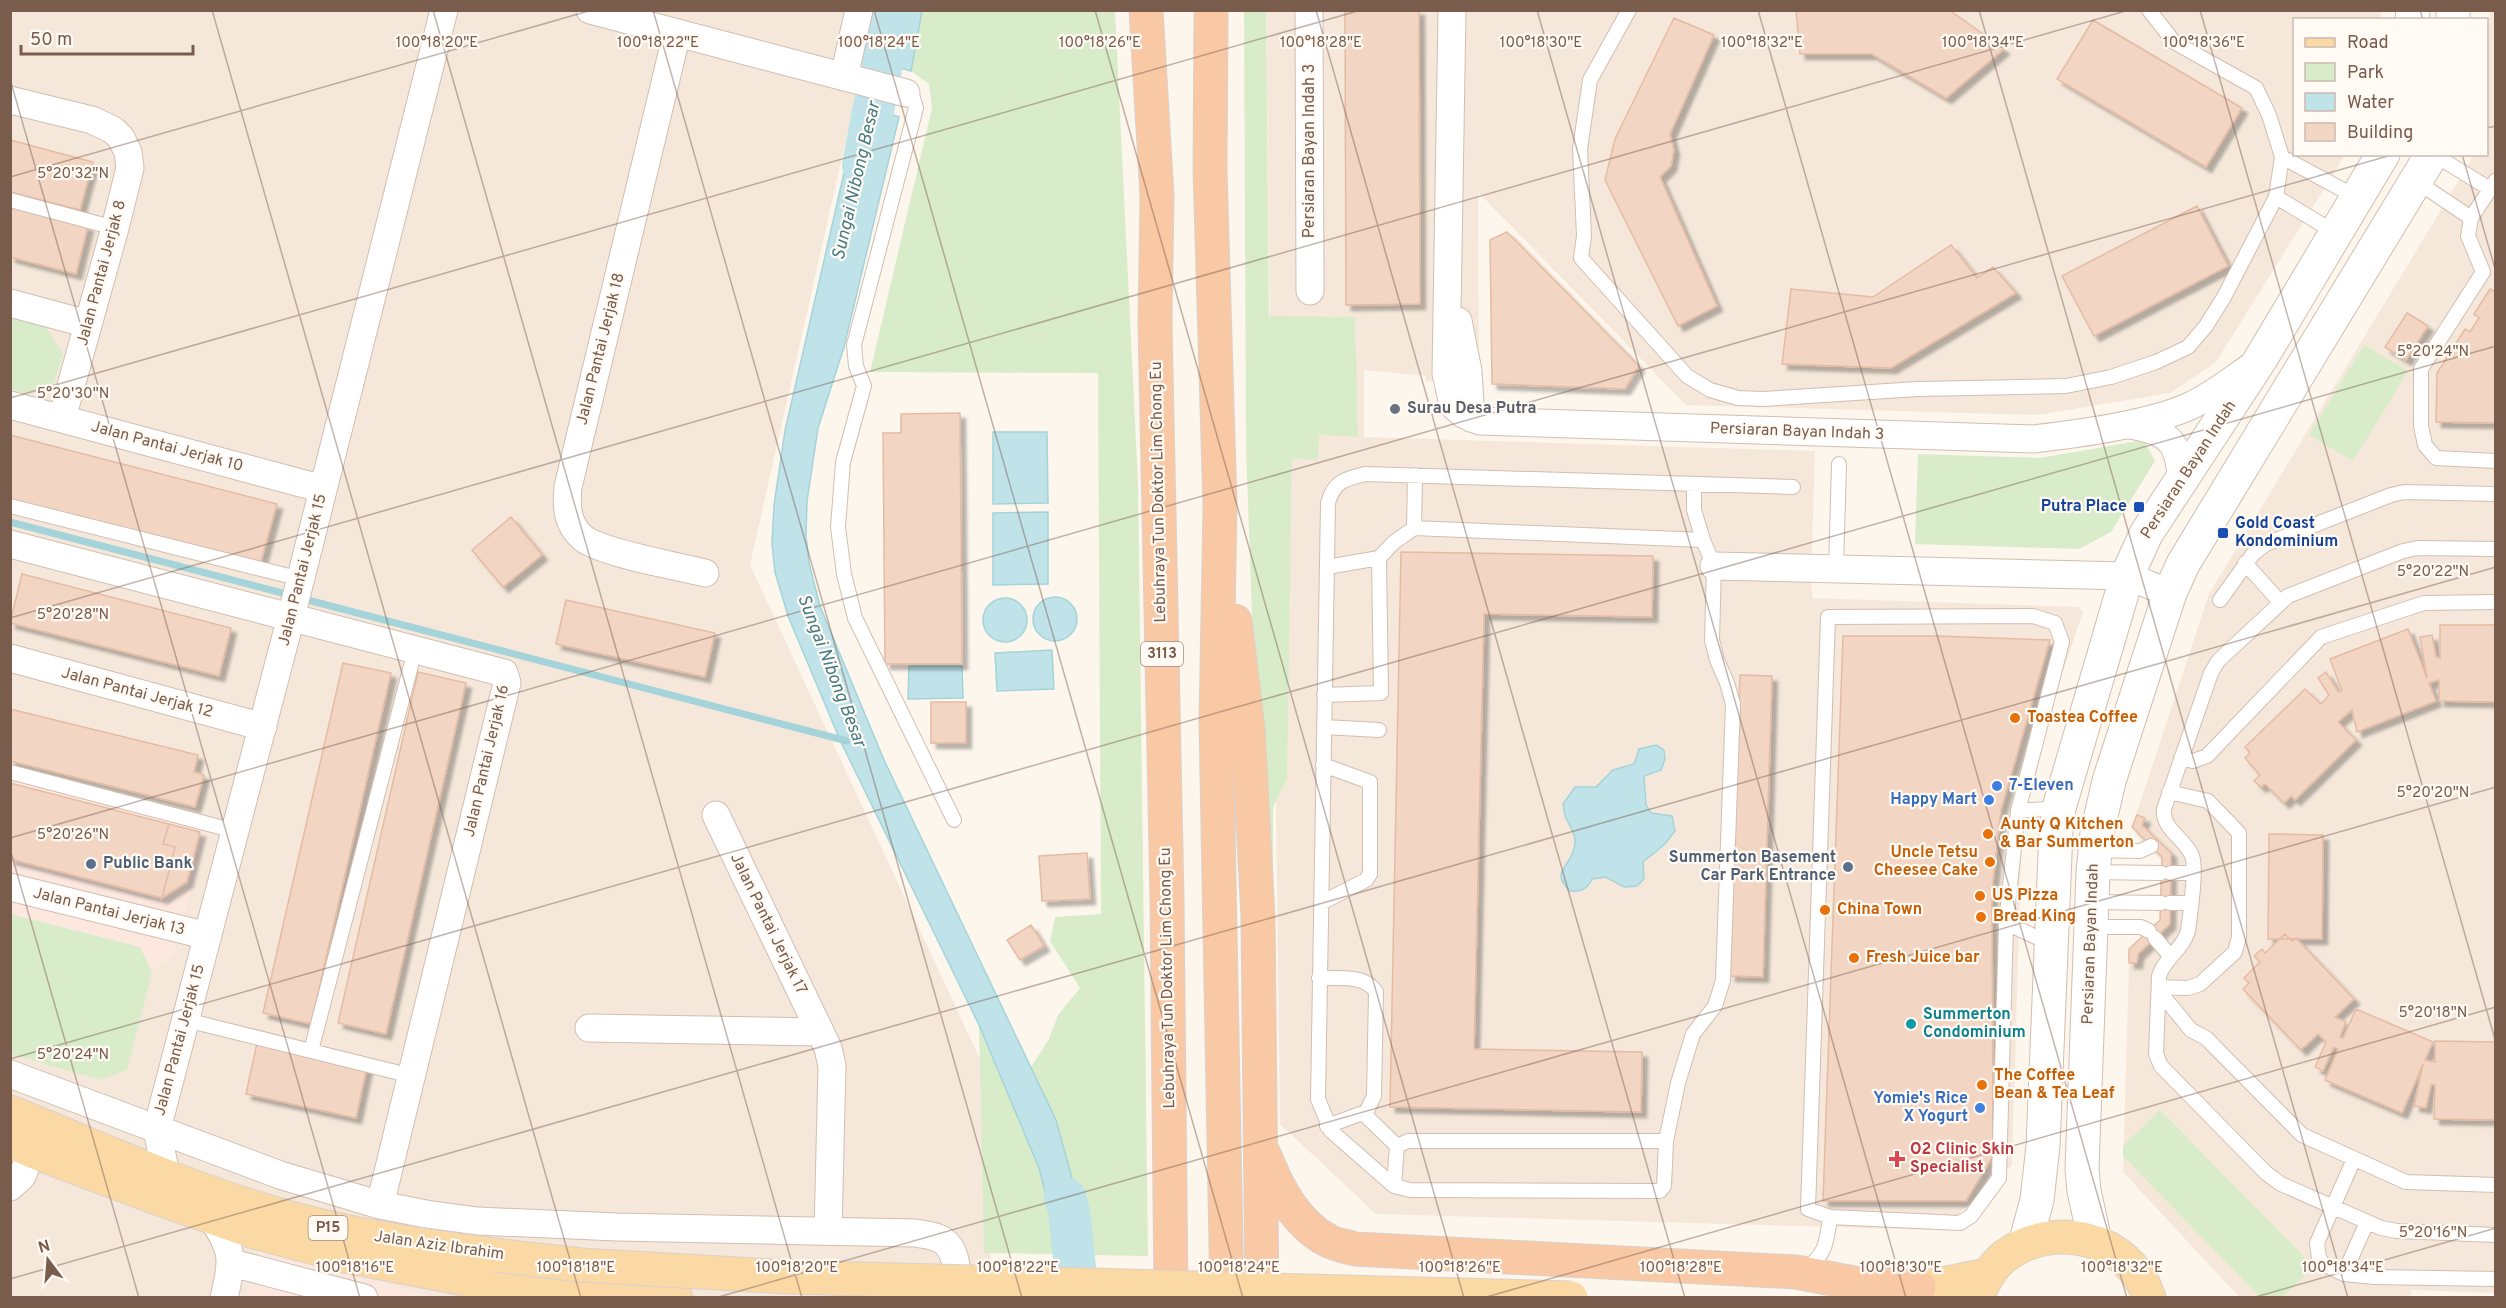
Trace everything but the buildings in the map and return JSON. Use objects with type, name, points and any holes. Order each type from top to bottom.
[{"type":"highway","name":"Lebuhraya Tun Doktor Lim Chong Eu","points":[[1146,10],[1157,196],[1155,333],[1167,887],[1171,1298]]},
{"type":"highway","points":[[1211,10],[1210,170],[1220,506],[1216,722],[1227,1298]]},
{"type":"highway","points":[[1220,506],[1248,728],[1258,917],[1262,1298]]},
{"type":"highway","points":[[1259,1141],[1274,1178],[1299,1218],[1327,1240],[1355,1249],[1797,1272],[1854,1283],[1919,1287]]},
{"type":"main road","name":"Jalan Aziz Ibrahim","points":[[10,1112],[166,1175],[265,1211],[337,1230],[415,1245],[561,1292],[676,1298]]},
{"type":"main road","name":"Jalan Aziz Ibrahim","points":[[21,1146],[212,1218],[254,1232],[345,1256],[493,1270],[581,1265],[788,1277],[1571,1298]]},
{"type":"main road","points":[[1876,1298],[1919,1287],[1982,1286],[2004,1257],[2025,1244],[2048,1237],[2072,1236],[2095,1241],[2116,1252],[2153,1295]]},
{"type":"street","name":"Jalan Pantai Jerjak 15","points":[[166,1175],[157,1129],[263,727],[444,10]]},
{"type":"street","points":[[590,10],[906,93]]},
{"type":"street","points":[[851,79],[859,10]]},
{"type":"street","name":"Persiaran Bayan Indah 3","points":[[1309,10],[1310,291]]},
{"type":"street","name":"Persiaran Bayan Indah 3","points":[[1452,10],[1446,373],[1453,405],[1471,418],[1480,421],[2033,440],[2122,424],[2188,407],[2210,396],[2260,360]]},
{"type":"street","name":"Jalan Pantai Jerjak 18","points":[[677,33],[568,487],[566,504],[575,530],[596,547],[705,573]]},
{"type":"street","name":"Jalan Pantai Jerjak 8","points":[[10,100],[93,120],[113,130],[121,138],[128,152],[130,168],[62,418]]},
{"type":"street","name":"Persiaran Bayan Indah","points":[[2025,1244],[2037,1200],[2043,1146],[2059,808],[2127,576],[2146,534],[2260,360],[2382,156]]},
{"type":"street","name":"Persiaran Bayan Indah","points":[[2095,1241],[2084,1191],[2082,1169],[2093,887],[2109,781],[2170,592],[2183,564],[2427,163]]},
{"type":"street","points":[[10,303],[88,324]]},
{"type":"street","name":"Jalan Pantai Jerjak 10","points":[[10,405],[323,489]]},
{"type":"street","points":[[2230,407],[2265,428]]},
{"type":"street","name":"Persiaran Bayan Indah 3","points":[[2122,424],[2150,429],[2163,435],[2175,445],[2180,462],[2181,481]]},
{"type":"street","name":"Jalan Pantai Jerjak 16","points":[[10,544],[296,598],[415,650],[504,673],[507,683],[380,1205]]},
{"type":"street","points":[[1714,566],[2127,576],[2170,592]]},
{"type":"street","name":"Jalan Pantai Jerjak 12","points":[[10,658],[263,727]]},
{"type":"street","name":"Jalan Pantai Jerjak 17","points":[[716,815],[828,1048],[832,1066],[828,1231]]},
{"type":"street","name":"Jalan Pantai Jerjak 13","points":[[10,887],[208,936]]},
{"type":"street","points":[[589,1028],[820,1032]]},
{"type":"street","points":[[10,1074],[280,1175],[380,1205],[477,1221],[915,1233],[938,1238],[947,1244],[954,1256],[957,1272],[957,1298]]},
{"type":"street","name":"Jalan Pantai Jerjak 15","points":[[119,1156],[139,1145],[157,1129]]},
{"type":"street","points":[[10,1187],[22,1176],[21,1146]]},
{"type":"street","points":[[212,1218],[226,1239],[238,1265],[236,1298]]},
{"type":"street","points":[[224,1298],[254,1232]]},
{"type":"street","points":[[238,1265],[364,1298]]},
{"type":"lane","points":[[1629,10],[1590,80],[1580,149],[1584,236],[1581,258],[1687,376],[1710,390],[1738,398],[1763,399],[1918,389],[2066,386],[2122,374],[2188,347],[2206,326],[2224,297],[2276,197],[2282,157],[2269,115],[2256,88],[2174,42],[2150,10]]},
{"type":"lane","points":[[906,93],[914,98],[916,108],[854,345],[856,366],[864,386],[843,462],[838,527],[844,574],[855,618],[954,820]]},
{"type":"lane","points":[[2282,157],[2356,197]]},
{"type":"lane","points":[[2427,163],[2493,185],[2470,218],[2468,236],[2483,272],[2421,369],[2421,426],[2425,444],[2436,458],[2496,461]]},
{"type":"lane","points":[[2427,163],[2470,218]]},
{"type":"lane","points":[[2276,197],[2336,233]]},
{"type":"lane","points":[[10,200],[115,228]]},
{"type":"lane","points":[[1836,569],[1839,464]]},
{"type":"lane","points":[[1694,484],[1694,510],[1714,566],[1712,640],[1733,704],[1724,980],[1714,1006],[1694,1034],[1678,1083],[1666,1141],[1663,1189],[1660,1191],[1410,1190],[1394,1186],[1327,1126],[1318,1099],[1328,503],[1332,489],[1341,482],[1365,474],[1793,487]]},
{"type":"lane","points":[[1414,528],[1415,475]]},
{"type":"lane","points":[[2220,600],[2253,554],[2266,544],[2391,495],[2404,492],[2496,494]]},
{"type":"lane","points":[[10,506],[296,598]]},
{"type":"lane","points":[[1327,567],[1379,558],[1393,543],[1414,528],[1703,540]]},
{"type":"lane","points":[[2496,549],[2418,548],[2403,551],[2288,596],[2218,661],[2211,673],[2163,815],[2169,828],[2192,856],[2193,873],[2187,936],[2161,971],[2156,1054],[2161,1066],[2266,1173],[2281,1184],[2367,1222],[2397,1231],[2496,1235]]},
{"type":"lane","points":[[1324,695],[1381,693],[1379,558]]},
{"type":"lane","points":[[2245,564],[2280,602]]},
{"type":"lane","points":[[2181,758],[2193,761],[2207,756],[2321,637],[2424,603],[2496,602]]},
{"type":"lane","points":[[2033,616],[2055,624],[2062,642],[2018,811],[2006,923],[1999,1178],[1971,1216],[1960,1223],[1830,1217],[1808,1209],[1828,617],[2033,616]]},
{"type":"lane","points":[[311,1052],[415,650]]},
{"type":"lane","points":[[1324,727],[1379,730]]},
{"type":"lane","points":[[1321,903],[1366,880],[1370,874],[1370,782],[1323,765]]},
{"type":"lane","points":[[10,772],[236,831]]},
{"type":"lane","points":[[2159,989],[2188,988],[2200,984],[2235,952],[2240,937],[2239,833],[2208,801],[2169,792]]},
{"type":"lane","points":[[2018,811],[2059,808]]},
{"type":"lane","points":[[2093,887],[2154,842],[2169,828]]},
{"type":"lane","points":[[2093,887],[2166,873],[2193,873]]},
{"type":"lane","points":[[2093,887],[2166,903],[2190,903]]},
{"type":"lane","points":[[2093,887],[2152,934],[2171,957]]},
{"type":"lane","points":[[2006,923],[2051,944]]},
{"type":"lane","points":[[1319,978],[1363,980],[1371,984],[1376,992],[1374,1096],[1365,1115]]},
{"type":"lane","points":[[2159,989],[2191,1030],[2206,1038],[2296,1131],[2413,1184],[2496,1185]]},
{"type":"lane","points":[[186,1020],[412,1076]]},
{"type":"lane","points":[[1327,1126],[1360,1114],[1365,1115],[1397,1146]]},
{"type":"lane","points":[[1397,1146],[1408,1141],[1666,1141]]},
{"type":"lane","points":[[1394,1186],[1397,1146]]},
{"type":"lane","points":[[2354,1159],[2317,1243],[2323,1264],[2344,1274],[2374,1277],[2496,1279]]},
{"type":"lane","points":[[1797,1272],[1816,1262],[1826,1247],[1830,1217]]},
{"type":"lane","points":[[2344,1274],[2367,1222]]},
{"type":"shaded area","points":[[10,11],[875,11],[750,565],[985,1070],[992,1297],[11,1297]]},
{"type":"shaded area","points":[[1266,11],[2381,11],[2380,18],[2293,18],[2293,156],[2344,156],[2216,362],[2170,393],[2037,415],[1686,405],[1478,192],[1479,383],[1426,381],[1426,376],[1364,370],[1364,437],[1815,451],[1811,583],[1813,598],[2079,607],[2083,612],[2023,791],[2012,1165],[1941,1230],[1376,1214],[1280,1124]]},
{"type":"shaded area","points":[[2490,11],[2495,11],[2495,1293],[2411,1290],[2411,1298],[2239,1297],[2123,1172],[2129,963],[2161,920],[2162,857],[2132,827],[2209,594],[2473,156],[2488,156]]},
{"type":"shaded area","points":[[10,767],[212,818],[173,954],[152,972],[139,947],[11,914]]},
{"type":"shaded area","points":[[259,1249],[434,1297],[245,1298]]},
{"type":"green space","points":[[922,11],[1115,11],[1138,483],[1148,1256],[1093,1255],[1056,1120],[1031,1067],[1049,1039],[1058,1015],[1080,988],[1050,941],[1055,917],[1101,914],[1098,373],[870,372],[932,108],[929,84],[911,71]]},
{"type":"green space","points":[[1244,11],[1266,11],[1269,316],[1355,317],[1358,437],[1319,435],[1318,460],[1292,459],[1287,779],[1273,807],[1273,935],[1252,616],[1246,446]]},
{"type":"green space","points":[[11,318],[46,327],[63,354],[54,383],[26,393],[11,389]]},
{"type":"green space","points":[[2364,345],[2408,371],[2353,461],[2309,435]]},
{"type":"green space","points":[[2144,440],[2155,461],[2111,532],[2079,549],[1915,544],[1918,454],[2040,458]]},
{"type":"green space","points":[[10,914],[140,947],[152,972],[127,1070],[100,1080],[11,1054]]},
{"type":"green space","points":[[979,1025],[1039,1168],[1061,1254],[984,1253]]},
{"type":"green space","points":[[2160,1110],[2314,1267],[2282,1297],[2260,1297],[2123,1156],[2123,1146]]},
{"type":"water","points":[[883,11],[922,11],[911,71],[873,60]]},
{"type":"water","points":[[860,103],[899,117],[844,347],[818,428],[807,501],[806,536],[809,563],[820,606],[884,760],[1056,1120],[1093,1255],[1061,1254],[1039,1168],[979,1025],[840,740],[788,616],[775,572],[772,544],[774,505],[785,431]]},
{"type":"water","points":[[993,432],[1047,432],[1048,503],[993,504]]},
{"type":"water","points":[[1048,512],[1048,584],[993,585],[993,513]]},
{"type":"water","points":[[1055,597],[1064,598],[1071,603],[1076,610],[1076,628],[1071,635],[1064,640],[1055,641],[1046,640],[1039,635],[1034,628],[1033,619],[1034,610],[1039,603],[1046,598]]},
{"type":"water","points":[[1005,598],[1014,599],[1021,604],[1026,611],[1026,629],[1021,636],[1014,641],[1005,642],[996,641],[989,636],[984,629],[983,620],[984,611],[989,604],[996,599]]},
{"type":"water","points":[[1052,650],[1054,689],[997,691],[995,653]]},
{"type":"water","points":[[909,666],[962,666],[963,698],[908,699]]},
{"type":"water","points":[[1656,745],[1664,750],[1665,759],[1661,770],[1644,776],[1646,805],[1651,813],[1672,816],[1675,831],[1665,844],[1643,862],[1644,879],[1637,886],[1624,887],[1606,877],[1592,879],[1583,890],[1570,891],[1564,885],[1561,874],[1572,855],[1575,840],[1565,816],[1563,804],[1575,787],[1596,787],[1613,770],[1634,764],[1639,749]]},
{"type":"waterway","name":"Sungai Nibong Besar","points":[[863,165],[892,10]]},
{"type":"waterway","points":[[10,522],[290,595]]},
{"type":"waterway","points":[[300,598],[847,741]]},
{"type":"waterway","name":"Sungai Nibong Besar","points":[[1065,1198],[1069,1210],[1078,1298]]},
{"type":"place","name":"Surau Desa Putra","points":[[1395,409]]},
{"type":"place","name":"Putra Place","points":[[2139,507]]},
{"type":"place","name":"Gold Coast Kondominium","points":[[2223,533]]},
{"type":"place","name":"Toastea Coffee","points":[[2015,718]]},
{"type":"place","name":"7-Eleven","points":[[1997,786]]},
{"type":"place","name":"Happy Mart","points":[[1989,800]]},
{"type":"place","name":"Aunty Q Kitchen & Bar Summerton","points":[[1988,834]]},
{"type":"place","name":"Uncle Tetsu Cheesee Cake","points":[[1990,862]]},
{"type":"place","name":"Public Bank","points":[[91,864]]},
{"type":"place","name":"Summerton Basement Car Park Entrance","points":[[1848,867]]},
{"type":"place","name":"US Pizza","points":[[1980,896]]},
{"type":"place","name":"China Town","points":[[1825,910]]},
{"type":"place","name":"Bread King","points":[[1981,917]]},
{"type":"place","name":"Fresh Juice bar","points":[[1854,958]]},
{"type":"place","name":"Summerton Condominium","points":[[1911,1024]]},
{"type":"place","name":"The Coffee Bean & Tea Leaf","points":[[1982,1085]]},
{"type":"place","name":"Yomie's Rice X Yogurt","points":[[1980,1108]]},
{"type":"place","name":"O2 Clinic Skin Specialist","points":[[1897,1159]]}]
